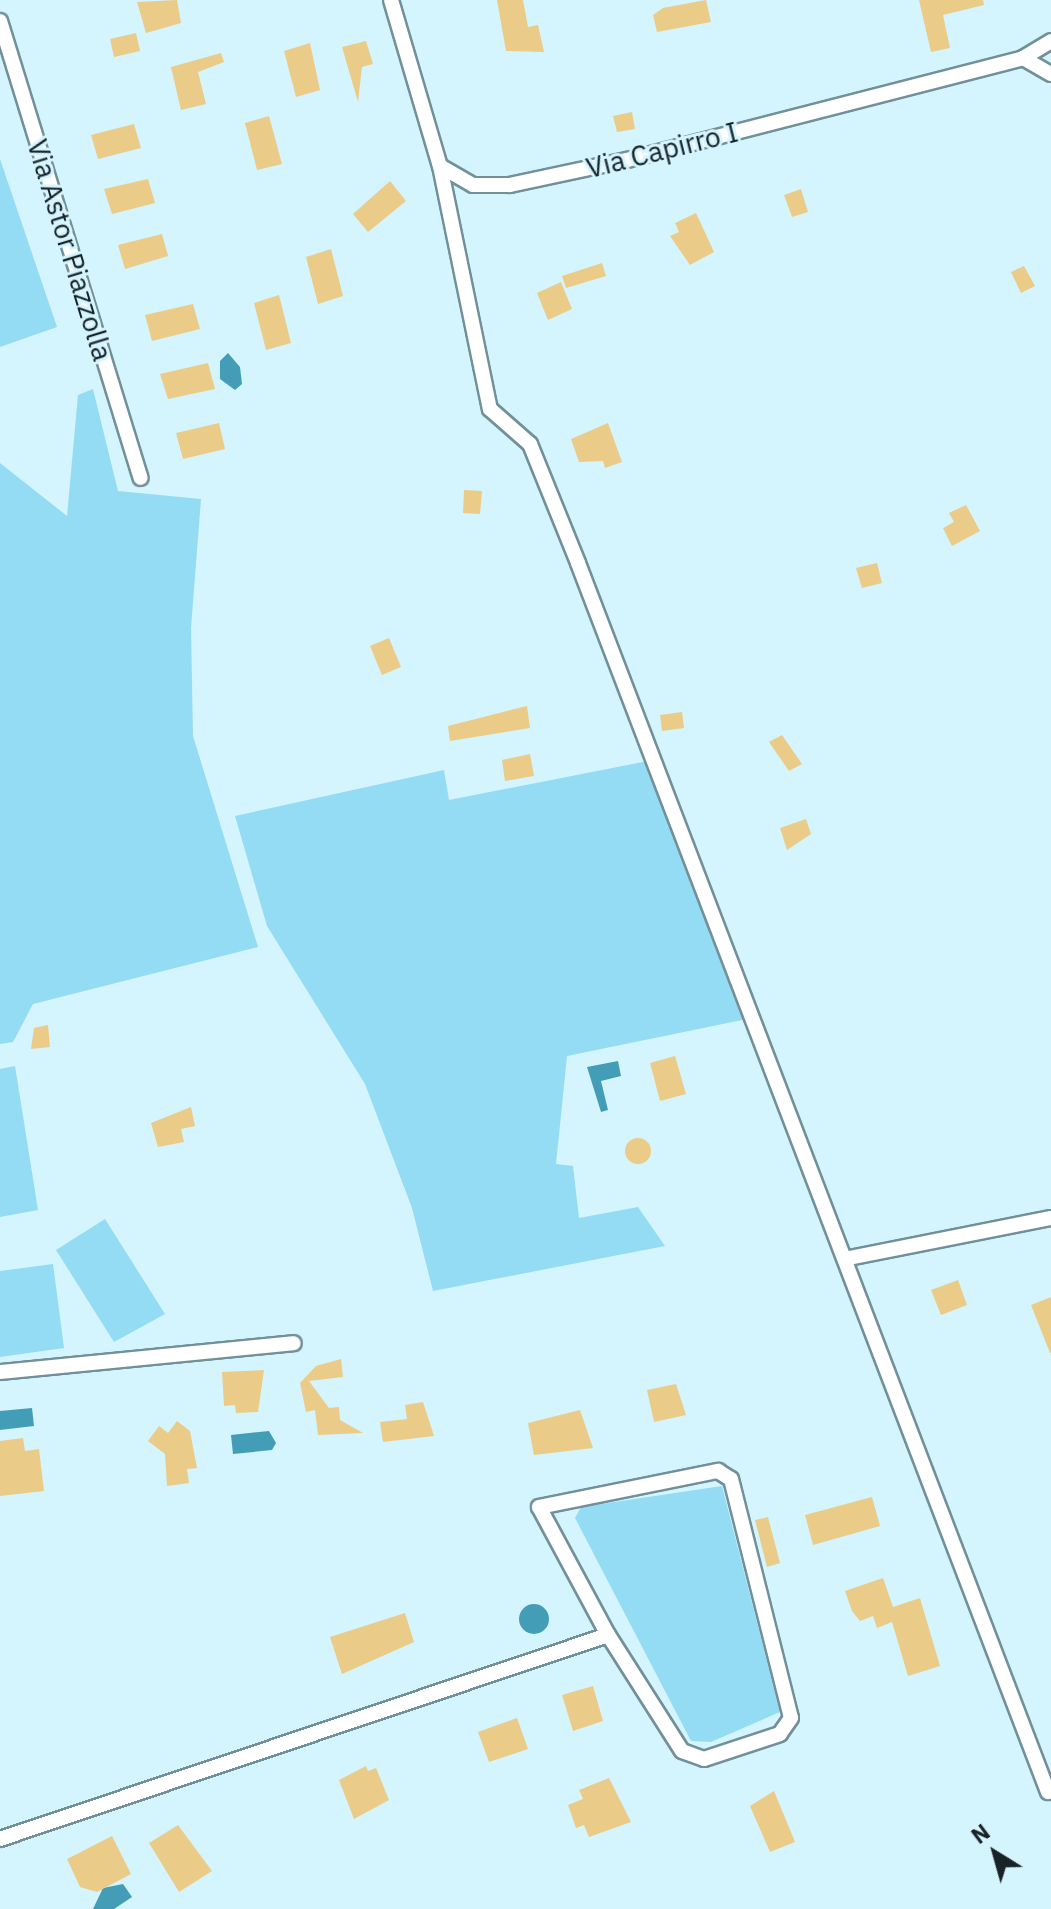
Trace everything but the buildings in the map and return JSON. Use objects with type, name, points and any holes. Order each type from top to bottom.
[{"type":"street","points":[[391,0],[440,166],[490,409],[530,444],[849,1258],[1048,1792]]},
{"type":"street","name":"Via Astor Piazzolla","points":[[0,21],[141,478]]},
{"type":"street","name":"Via Capirro I","points":[[440,166],[473,185],[510,185],[1023,58],[1051,41]]},
{"type":"street","points":[[1023,58],[1051,74]]},
{"type":"street","points":[[849,1258],[1051,1218]]},
{"type":"street","points":[[0,1372],[294,1343]]},
{"type":"street","points":[[718,1471],[731,1479],[791,1718],[780,1734],[704,1759],[682,1751],[608,1635],[539,1507],[718,1471]]},
{"type":"street","points":[[0,1839],[608,1635]]},
{"type":"shaded area","points":[[0,159],[57,327],[0,347]]},
{"type":"shaded area","points":[[228,353],[240,367],[242,384],[235,390],[220,379],[220,361]]},
{"type":"shaded area","points":[[93,389],[118,491],[201,499],[191,628],[193,736],[258,947],[33,1004],[13,1042],[0,1044],[0,463],[67,516],[78,395]]},
{"type":"shaded area","points":[[648,761],[747,1019],[567,1056],[556,1164],[573,1166],[579,1218],[638,1207],[665,1246],[433,1291],[412,1208],[365,1084],[267,926],[235,816],[444,770],[449,800]]},
{"type":"shaded area","points":[[618,1061],[621,1076],[601,1081],[608,1110],[601,1112],[587,1067]]},
{"type":"shaded area","points":[[15,1066],[38,1210],[0,1217],[0,1069]]},
{"type":"shaded area","points":[[105,1219],[165,1314],[114,1342],[56,1250]]},
{"type":"shaded area","points":[[53,1264],[64,1348],[0,1357],[0,1271]]},
{"type":"shaded area","points":[[32,1408],[34,1426],[0,1430],[0,1411]]},
{"type":"shaded area","points":[[269,1431],[276,1443],[272,1450],[233,1454],[231,1435]]},
{"type":"shaded area","points":[[722,1486],[780,1712],[711,1742],[691,1741],[575,1518],[581,1507]]},
{"type":"shaded area","points":[[534,1604],[540,1605],[548,1613],[548,1625],[540,1633],[534,1634],[528,1633],[520,1625],[519,1619],[520,1613],[528,1605]]},
{"type":"shaded area","points":[[123,1884],[132,1897],[114,1909],[93,1909],[103,1888]]}]
